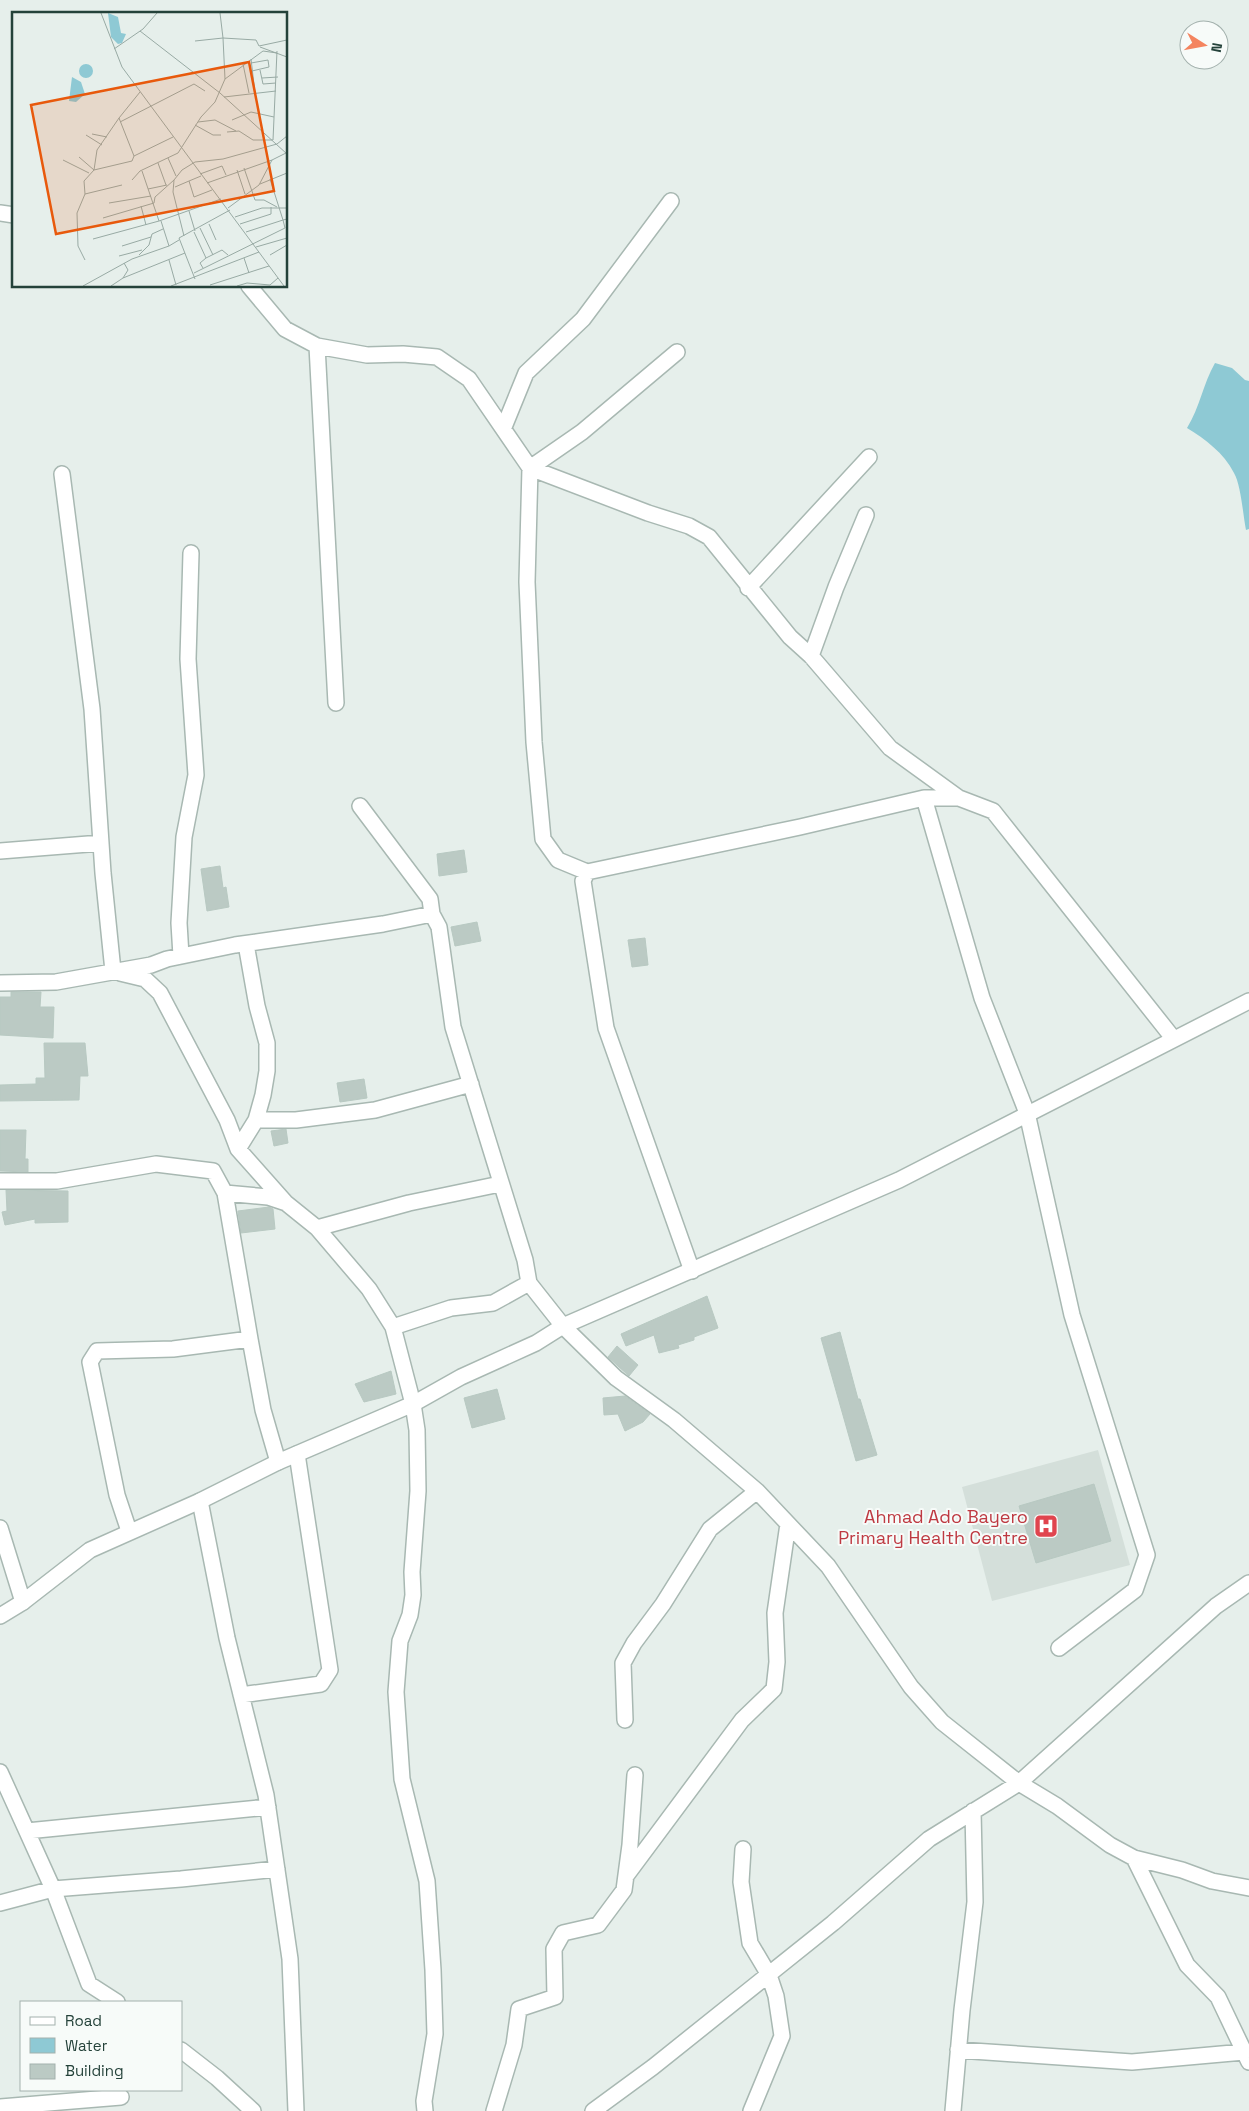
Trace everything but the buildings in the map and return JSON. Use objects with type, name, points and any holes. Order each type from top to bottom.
[{"type":"street","points":[[504,427],[526,373],[583,319],[671,201]]},
{"type":"street","points":[[252,288],[285,329],[317,346],[367,355],[403,354],[437,357],[469,379],[504,427],[530,468],[526,582],[534,742],[543,838],[558,860],[587,872],[800,827],[924,798],[959,798]]},
{"type":"street","points":[[317,346],[336,703]]},
{"type":"street","points":[[530,468],[582,432],[677,352]]},
{"type":"street","points":[[748,588],[869,457]]},
{"type":"street","points":[[530,468],[648,513],[688,526],[709,537],[748,588],[790,637],[811,656],[890,748],[959,798],[992,811],[1173,1038]]},
{"type":"street","points":[[62,474],[92,709],[101,843],[113,971]]},
{"type":"street","points":[[811,656],[836,587],[866,515]]},
{"type":"street","points":[[181,956],[179,923],[184,837],[196,775],[188,659],[191,553]]},
{"type":"street","points":[[924,798],[982,998],[1026,1113],[1072,1315],[1147,1555],[1134,1590],[1059,1648]]},
{"type":"street","points":[[360,806],[430,899],[432,914],[439,927],[453,1027],[525,1260],[529,1283],[563,1326],[616,1378],[674,1420],[757,1491],[828,1566],[911,1687],[942,1722],[1019,1783],[1057,1806],[1110,1845],[1134,1858],[1182,1870],[1212,1882],[1249,1888]]},
{"type":"street","points":[[0,851],[101,843]]},
{"type":"street","points":[[587,872],[583,881],[606,1028],[692,1271]]},
{"type":"street","points":[[0,983],[56,982],[151,965],[181,956],[246,944],[383,924],[432,914]]},
{"type":"street","points":[[238,1149],[256,1120],[265,1087],[267,1043],[257,1006],[246,944]]},
{"type":"street","points":[[113,971],[145,979],[160,993],[223,1112],[238,1149],[286,1204],[317,1228],[369,1289],[393,1328],[413,1404],[417,1430],[418,1491],[412,1572],[413,1595],[410,1615],[400,1641],[396,1692],[402,1779],[426,1881],[433,1970],[434,2034],[424,2102],[425,2111]]},
{"type":"street","points":[[0,1616],[23,1602],[90,1550],[200,1501],[278,1462],[413,1404],[461,1377],[536,1343],[563,1326],[899,1180],[1026,1113],[1249,1001]]},
{"type":"street","points":[[256,1120],[296,1120],[375,1110],[471,1084]]},
{"type":"street","points":[[0,1181],[57,1181],[156,1164],[213,1171],[225,1193],[263,1410],[278,1462]]},
{"type":"street","points":[[317,1228],[408,1203],[500,1184]]},
{"type":"street","points":[[225,1193],[268,1197],[286,1204]]},
{"type":"street","points":[[393,1328],[451,1308],[493,1303],[529,1283]]},
{"type":"street","points":[[129,1531],[117,1495],[90,1362],[97,1351],[182,1348],[250,1339]]},
{"type":"street","points":[[241,1695],[321,1684],[330,1670],[297,1454]]},
{"type":"street","points":[[625,1720],[623,1664],[634,1643],[663,1604],[710,1529],[757,1491]]},
{"type":"street","points":[[200,1501],[241,1695],[268,1807],[290,1959],[296,2111]]},
{"type":"street","points":[[626,1876],[742,1720],[774,1689],[777,1662],[775,1613],[788,1524]]},
{"type":"street","points":[[0,1528],[23,1602]]},
{"type":"street","points":[[593,2111],[653,2067],[769,1975],[833,1923],[929,1839],[1019,1783],[1216,1606],[1249,1583]]},
{"type":"street","points":[[0,1772],[53,1889],[94,2001]]},
{"type":"street","points":[[494,2111],[514,2045],[519,2009],[555,1998],[554,1949],[563,1933],[598,1925],[624,1890],[630,1845],[635,1775]]},
{"type":"street","points":[[28,1831],[268,1807]]},
{"type":"street","points":[[953,2111],[958,2050],[976,1902],[973,1811]]},
{"type":"street","points":[[742,1849],[742,1882],[750,1943],[769,1975],[776,1996],[782,2036],[750,2111]]},
{"type":"street","points":[[958,2050],[1132,2062],[1247,2058],[1218,1997],[1187,1965],[1134,1858]]},
{"type":"street","points":[[0,1903],[53,1889],[277,1869]]},
{"type":"street","points":[[89,1984],[115,2001]]},
{"type":"street","points":[[182,2051],[217,2078],[252,2111]]},
{"type":"street","points":[[0,2107],[121,2099]]},
{"type":"shaded area","name":"Ahmad Ado Bayero Primary Health Centre","points":[[1098,1450],[1130,1565],[992,1601],[962,1487]]},
{"type":"water","points":[[1215,363],[1232,368],[1245,380],[1249,381],[1249,529],[1246,530],[1242,500],[1236,478],[1230,466],[1214,447],[1187,428]]},
{"type":"place","name":"Ahmad Ado Bayero Primary Health Centre","points":[[1046,1526]]}]
